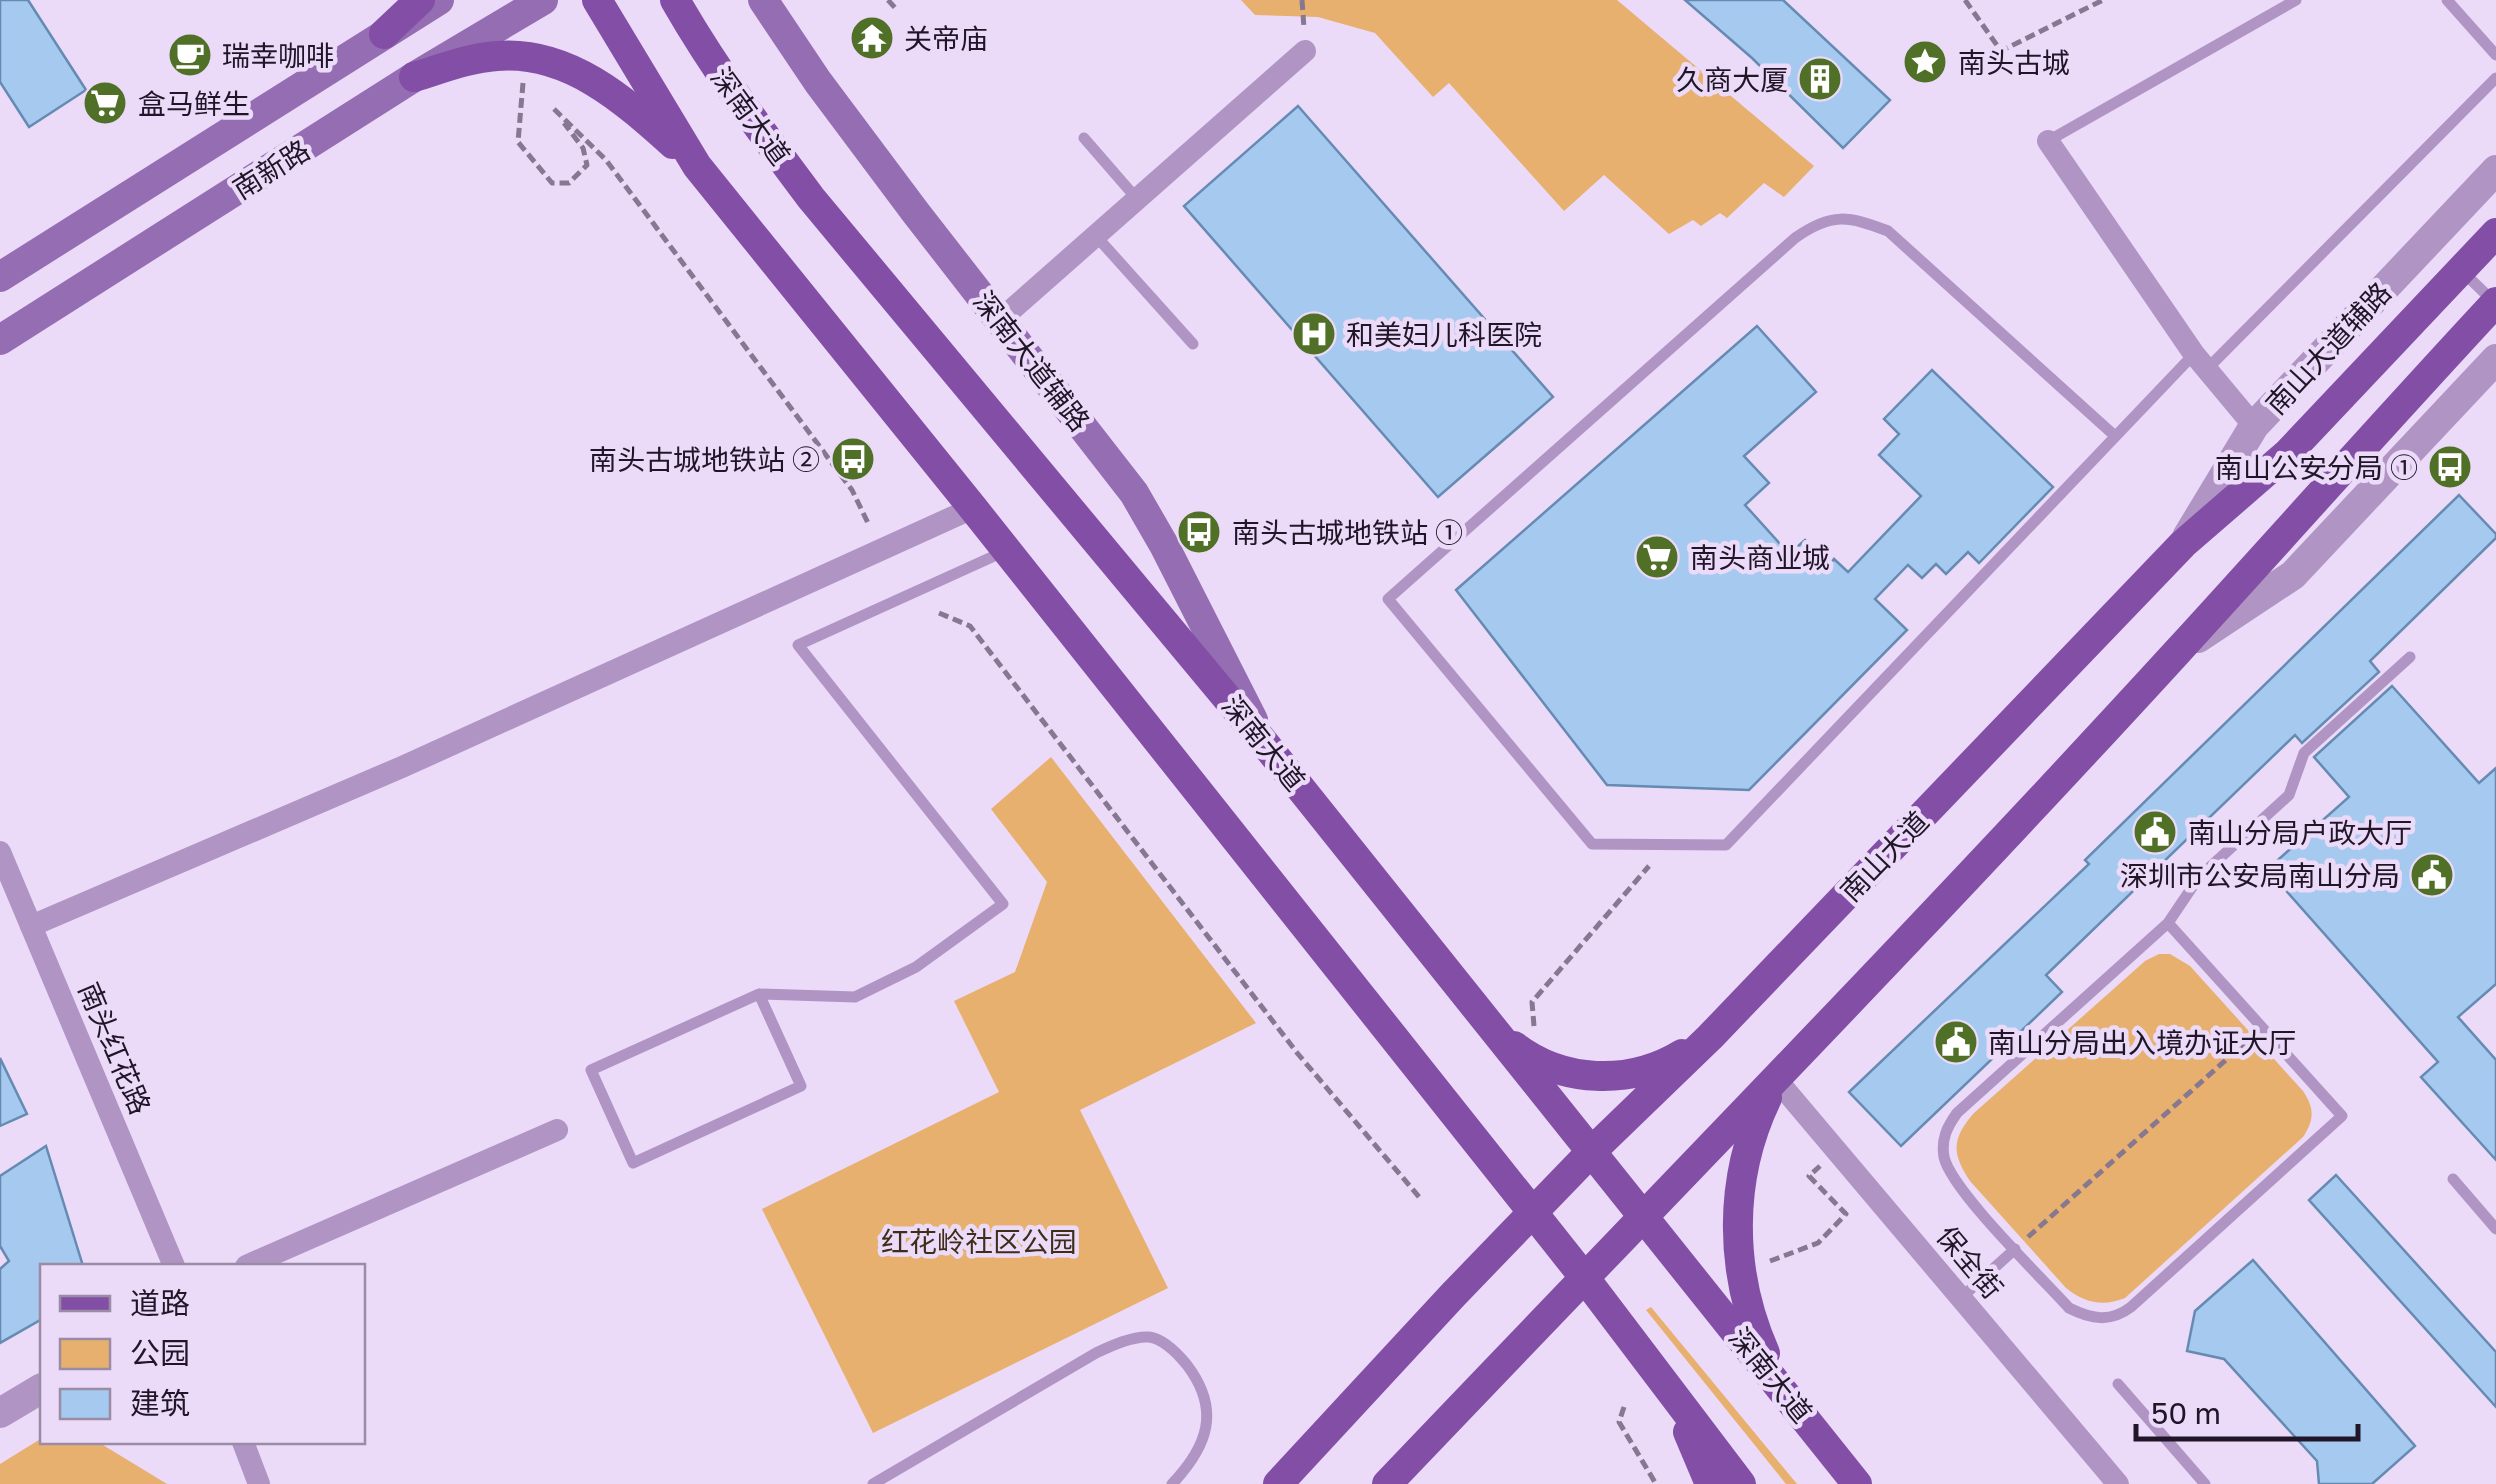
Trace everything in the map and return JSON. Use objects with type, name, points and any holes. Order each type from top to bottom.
[{"type":"main road","points":[[384,34],[420,0]]},
{"type":"main road","name":"南新路","points":[[0,277],[439,0]]},
{"type":"main road","name":"南新路","points":[[0,340],[543,0]]},
{"type":"main road","points":[[597,0],[697,166],[974,508],[1584,1277],[1741,1484]]},
{"type":"main road","name":"深南大道","points":[[675,0],[742,105],[811,198],[1266,745],[1857,1484]]},
{"type":"main road","name":"深南大道辅路","points":[[763,0],[818,82],[1134,493],[1266,745]]},
{"type":"main road","points":[[414,78],[468,60],[498,56],[544,60],[598,83],[697,166]]},
{"type":"main road","name":"南山大道","points":[[1278,1484],[1592,1151],[1710,1038],[2183,544],[2288,452],[2496,233]]},
{"type":"main road","points":[[1386,1484],[1776,1079],[2496,303]]},
{"type":"main road","points":[[1493,1030],[1527,1056],[1562,1072],[1599,1076],[1631,1074],[1666,1064],[1710,1038]]},
{"type":"main road","points":[[1776,1079],[1753,1127],[1742,1164],[1737,1210],[1739,1256],[1746,1303],[1764,1350],[1790,1400]]},
{"type":"main road","points":[[1671,1392],[1710,1484]]},
{"type":"street","points":[[1000,320],[1305,51]]},
{"type":"street","points":[[2048,142],[2200,362],[2254,426]]},
{"type":"street","name":"南山大道辅路","points":[[2183,544],[2254,426],[2496,170]]},
{"type":"street","points":[[2178,650],[2293,575],[2496,360]]},
{"type":"street","points":[[31,926],[384,775],[974,508]]},
{"type":"street","name":"南头红花路","points":[[0,852],[173,1264]]},
{"type":"street","name":"保全街","points":[[1776,1079],[2118,1484]]},
{"type":"street","points":[[251,1264],[558,1130]]},
{"type":"street","points":[[0,1413],[40,1389]]},
{"type":"street","points":[[244,1444],[260,1484]]},
{"type":"lane","points":[[2048,142],[2296,0]]},
{"type":"lane","points":[[2447,0],[2496,55]]},
{"type":"lane","points":[[2115,436],[1888,230],[1840,217],[1817,222],[1388,599],[1592,844],[1726,845],[2115,436],[2200,362],[2496,78]]},
{"type":"lane","points":[[1084,138],[1137,200]]},
{"type":"lane","points":[[1096,236],[1193,344]]},
{"type":"lane","points":[[2462,270],[2496,303]]},
{"type":"lane","points":[[759,994],[801,1086],[633,1163],[590,1070],[759,994],[855,997],[916,966],[1004,904],[798,645],[1006,550]]},
{"type":"lane","points":[[2168,924],[2342,1116],[2118,1316],[2084,1316],[2068,1308],[1951,1175],[1944,1158],[1947,1127],[1957,1113],[2168,924],[2199,877],[2289,795],[2304,753],[2410,657]]},
{"type":"lane","points":[[2453,1179],[2496,1228]]},
{"type":"lane","points":[[1961,1298],[2015,1249]]},
{"type":"lane","points":[[873,1484],[1096,1353],[1122,1342],[1151,1337],[1176,1351],[1199,1382],[1209,1414],[1196,1458],[1172,1484]]},
{"type":"lane","points":[[2118,1384],[2201,1483]]},
{"type":"path","points":[[888,0],[898,10]]},
{"type":"path","points":[[1965,0],[2000,51],[2104,0]]},
{"type":"path","points":[[524,71],[518,142],[552,183],[569,183],[587,165],[582,148],[554,109],[606,160],[852,490],[868,523]]},
{"type":"path","points":[[939,612],[970,626],[1298,1054],[1420,1198]]},
{"type":"path","points":[[1532,1002],[1669,844]]},
{"type":"path","points":[[2015,1249],[2262,1028]]},
{"type":"path","points":[[1758,1265],[1818,1244],[1846,1214],[1809,1176]]},
{"type":"path","points":[[1624,1407],[1619,1422],[1656,1484]]},
{"type":"green space","points":[[1241,0],[1617,0],[1814,166],[1784,197],[1764,183],[1727,218],[1720,213],[1701,226],[1693,220],[1669,234],[1604,175],[1564,211],[1449,83],[1433,97],[1375,33],[1318,17],[1255,15]]},
{"type":"green space","name":"红花岭社区公园","points":[[1051,757],[1256,1023],[1080,1110],[1168,1288],[873,1433],[762,1209],[999,1092],[954,1001],[1015,972],[1047,882],[991,809]]},
{"type":"green space","points":[[2170,954],[2190,966],[2303,1091],[2310,1103],[2311,1120],[2303,1137],[2125,1298],[2094,1302],[2066,1288],[1970,1181],[1957,1154],[1958,1138],[1974,1113],[2145,961]]},
{"type":"green space","points":[[1651,1307],[1797,1484],[1786,1484],[1646,1310]]},
{"type":"green space","points":[[40,1439],[40,1444],[101,1444],[167,1484],[0,1484],[0,1464]]},
{"type":"building","points":[[0,0],[28,0],[86,90],[29,127],[0,82]]},
{"type":"building","name":"久商大厦","points":[[1685,0],[1783,0],[1890,100],[1843,148],[1752,58]]},
{"type":"building","name":"和美妇儿科医院","points":[[1298,106],[1553,397],[1438,497],[1184,206]]},
{"type":"building","name":"南头商业城","points":[[1757,326],[1816,392],[1744,456],[1769,483],[1745,505],[1789,554],[1805,540],[1829,566],[1834,559],[1848,572],[1921,496],[1879,455],[1899,434],[1884,419],[1932,370],[2053,487],[1979,563],[1968,552],[1946,574],[1936,564],[1922,578],[1908,565],[1875,599],[1907,630],[1749,790],[1607,785],[1456,590]]},
{"type":"building","points":[[2459,495],[2496,538],[2370,661],[2379,672],[2302,743],[2295,735],[2046,975],[2062,992],[1901,1146],[1849,1092],[2089,864],[2085,860]]},
{"type":"building","name":"深圳市公安局南山分局","points":[[2392,686],[2479,783],[2496,768],[2496,984],[2458,1017],[2496,1060],[2496,1160],[2421,1077],[2438,1062],[2282,886],[2286,883],[2271,866],[2349,797],[2314,757]]},
{"type":"building","points":[[0,1058],[27,1114],[0,1126]]},
{"type":"building","points":[[46,1146],[82,1264],[40,1264],[40,1320],[0,1343],[0,1269],[9,1261],[0,1246],[0,1176]]},
{"type":"building","points":[[2336,1175],[2496,1352],[2496,1407],[2309,1200]]},
{"type":"building","points":[[2253,1260],[2415,1446],[2372,1484],[2319,1484],[2317,1461],[2224,1359],[2187,1351],[2195,1311]]},
{"type":"place","name":"关帝庙","points":[[872,38]]},
{"type":"place","name":"瑞幸咖啡","points":[[190,55]]},
{"type":"place","name":"南头古城","points":[[1925,62]]},
{"type":"place","name":"久商大厦","points":[[1820,79]]},
{"type":"place","name":"盒马鲜生","points":[[105,103]]},
{"type":"place","name":"和美妇儿科医院","points":[[1314,334]]},
{"type":"place","name":"南头古城地铁站 ②","points":[[853,459]]},
{"type":"place","name":"南山公安分局 ①","points":[[2450,467]]},
{"type":"place","name":"南头古城地铁站 ①","points":[[1199,532]]},
{"type":"place","name":"南头商业城","points":[[1657,557]]},
{"type":"place","name":"南山分局户政大厅","points":[[2155,832]]},
{"type":"place","name":"深圳市公安局南山分局","points":[[2432,875]]},
{"type":"place","name":"南山分局出入境办证大厅","points":[[1956,1042]]}]
